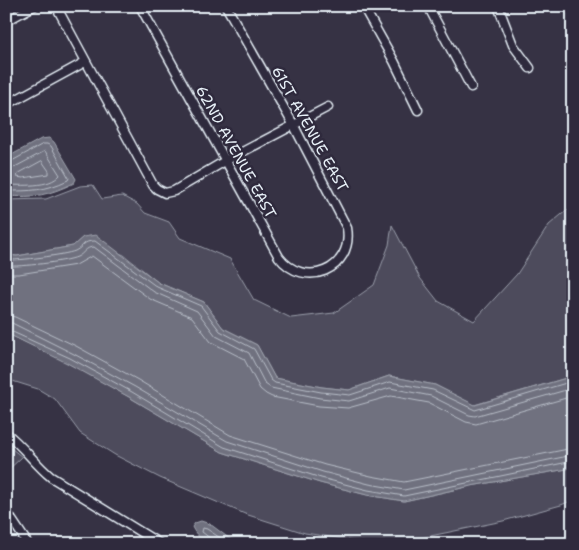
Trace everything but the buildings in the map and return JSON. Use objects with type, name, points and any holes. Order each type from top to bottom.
[{"type":"street","points":[[6,21],[34,6]]},
{"type":"street","points":[[56,6],[153,184],[160,192],[174,191],[225,161],[328,107]]},
{"type":"street","name":"62ND AVENUE EAST","points":[[140,6],[284,264],[303,274],[318,272],[333,266]]},
{"type":"street","name":"61ST AVENUE EAST","points":[[226,6],[293,124],[347,228],[346,248],[339,261],[333,266]]},
{"type":"street","points":[[363,6],[394,61],[418,110]]},
{"type":"street","points":[[428,6],[471,87]]},
{"type":"street","points":[[498,6],[513,45],[530,68]]},
{"type":"street","points":[[6,105],[86,62]]},
{"type":"street","points":[[6,433],[51,477],[160,544]]},
{"type":"street","points":[[6,511],[28,544]]},
{"type":"shaded area","points":[[93,185],[102,199],[122,196],[137,204],[145,213],[169,222],[180,238],[230,259],[254,300],[291,318],[334,313],[374,285],[389,245],[392,225],[420,278],[438,301],[474,321],[517,274],[549,225],[573,205],[573,376],[474,405],[435,385],[389,376],[349,390],[275,378],[257,345],[223,328],[204,302],[159,283],[124,255],[83,237],[73,246],[17,256],[6,255],[6,200],[46,199],[80,186]]},
{"type":"shaded area","points":[[6,333],[67,362],[222,452],[320,483],[367,495],[404,501],[471,486],[567,469],[573,465],[573,500],[503,521],[411,540],[368,543],[305,533],[245,514],[160,478],[115,455],[80,433],[55,399],[38,389],[6,379]]},
{"type":"shaded area","points":[[6,444],[22,457],[6,472]]},
{"type":"water","points":[[49,138],[54,142],[76,179],[74,183],[42,195],[25,197],[6,196],[6,158],[41,139]]},
{"type":"water","points":[[96,235],[159,283],[204,302],[223,328],[257,345],[275,378],[349,390],[389,376],[435,385],[475,405],[573,376],[573,465],[567,469],[471,486],[404,501],[367,495],[320,483],[222,452],[129,397],[67,363],[6,333],[6,255],[17,256],[73,246],[83,237]]},
{"type":"water","points":[[201,521],[210,524],[230,539],[248,544],[216,544],[202,539],[192,527],[195,523]]}]
